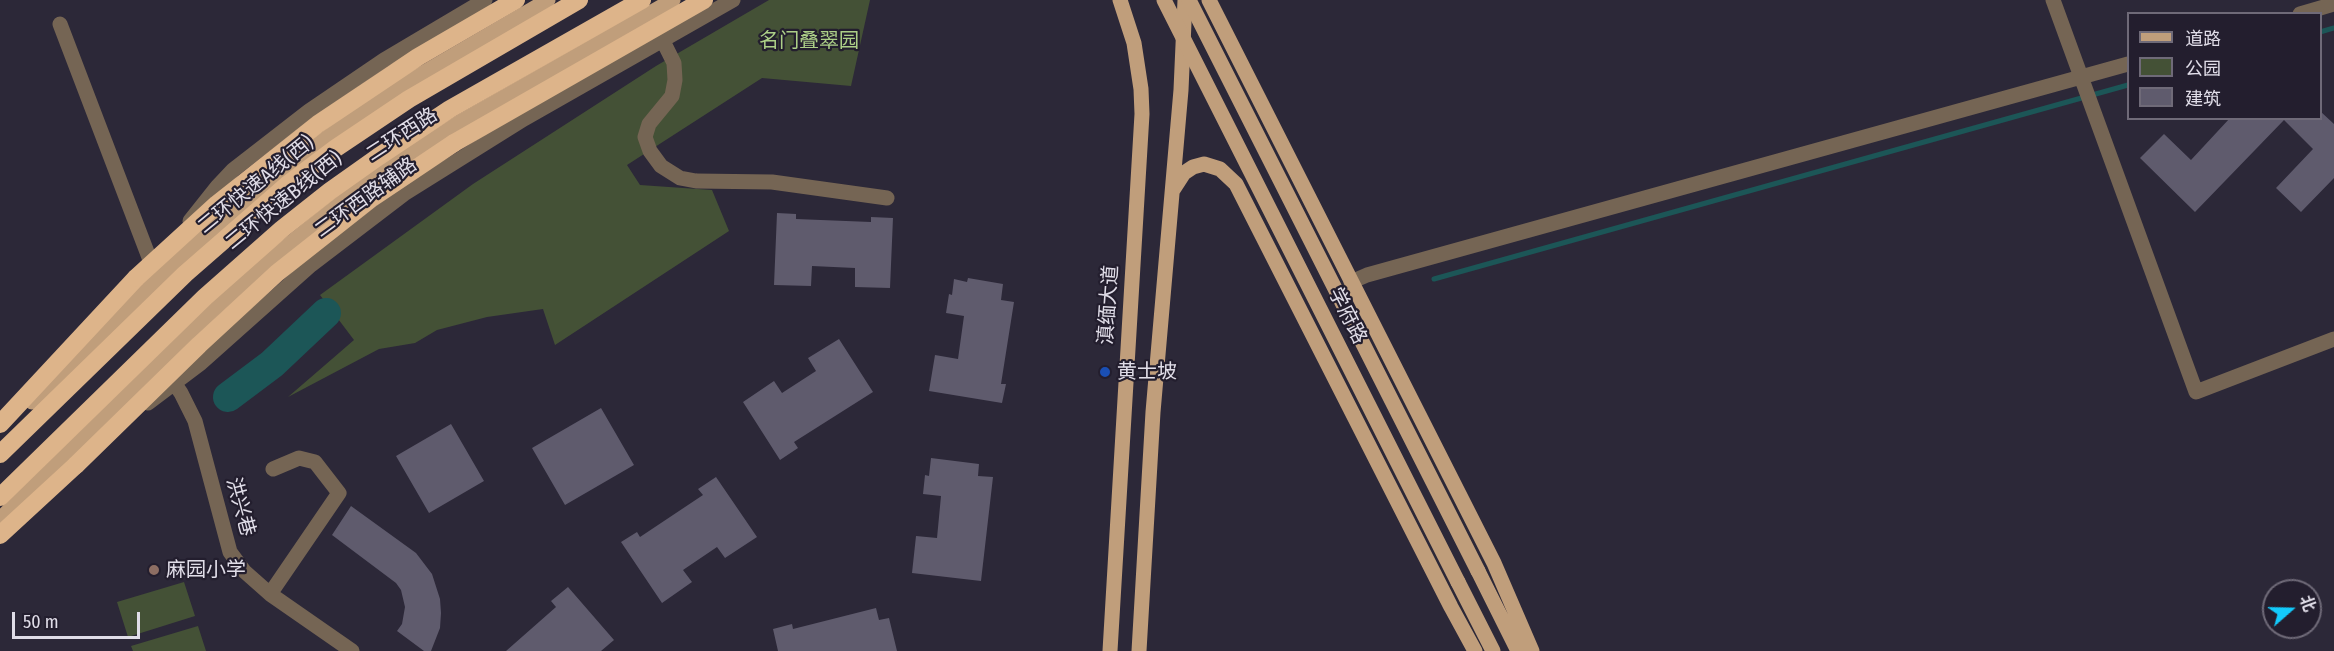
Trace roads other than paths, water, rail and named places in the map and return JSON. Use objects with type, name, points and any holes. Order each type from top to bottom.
[{"type":"highway","points":[[0,424],[136,278],[243,182],[368,89],[516,0]]},
{"type":"highway","name":"二环快速A线(西)","points":[[0,454],[184,274],[287,185],[409,99],[579,0]]},
{"type":"highway","name":"二环快速B线(西)","points":[[0,497],[205,297],[306,209],[378,156],[450,109],[642,0]]},
{"type":"highway","points":[[0,535],[269,281],[372,198],[454,143],[516,106],[704,0]]},
{"type":"main road","name":"二环西路","points":[[0,433],[153,281],[253,194],[344,124],[426,70],[548,0]]},
{"type":"main road","name":"二环西路","points":[[0,519],[160,362],[267,262],[340,203],[387,169],[492,102],[673,0]]},
{"type":"main road","name":"滇缅大道","points":[[1110,651],[1142,114],[1136,54],[1129,22],[1120,0]]},
{"type":"main road","name":"学府路","points":[[1164,0],[1492,651]]},
{"type":"main road","name":"学府路","points":[[1187,0],[1518,651]]},
{"type":"main road","points":[[1139,651],[1153,412],[1187,0]]},
{"type":"main road","name":"学府路","points":[[1209,0],[1494,563],[1532,651]]},
{"type":"main road","points":[[1172,196],[1176,183],[1188,170],[1204,164],[1215,166],[1226,172],[1236,184],[1450,607],[1475,651]]},
{"type":"main road","points":[[1254,219],[1257,199],[1273,185],[1293,183],[1306,190]]},
{"type":"street","points":[[153,281],[196,213],[233,170],[309,111],[359,76],[485,0]]},
{"type":"street","name":"二环西路辅路","points":[[51,469],[175,384],[210,356],[311,265],[388,205],[474,149],[733,0]]},
{"type":"street","points":[[2053,0],[2196,392],[2334,339]]},
{"type":"street","points":[[2307,12],[2334,4]]},
{"type":"street","points":[[60,24],[147,257],[153,281]]},
{"type":"street","points":[[663,41],[674,63],[675,80],[672,96],[649,124],[645,137],[650,151],[661,166],[680,178],[696,181],[772,182],[887,198]]},
{"type":"street","points":[[1352,282],[1390,269],[2082,79],[2127,64]]},
{"type":"street","name":"洪兴巷","points":[[160,362],[195,421],[230,552],[244,571],[270,594],[352,651]]},
{"type":"street","points":[[270,594],[339,493],[315,462],[299,458],[273,469]]},
{"type":"waterway","points":[[2322,31],[2334,28]]},
{"type":"waterway","points":[[1434,279],[2127,85]]},
{"type":"waterway","points":[[228,397],[272,364],[326,313]]},
{"type":"place","name":"黄士坡","points":[[1105,372]]},
{"type":"place","name":"麻园小学","points":[[154,570]]},
{"type":"park label","name":"名门叠翠园","points":[[809,41]]}]
